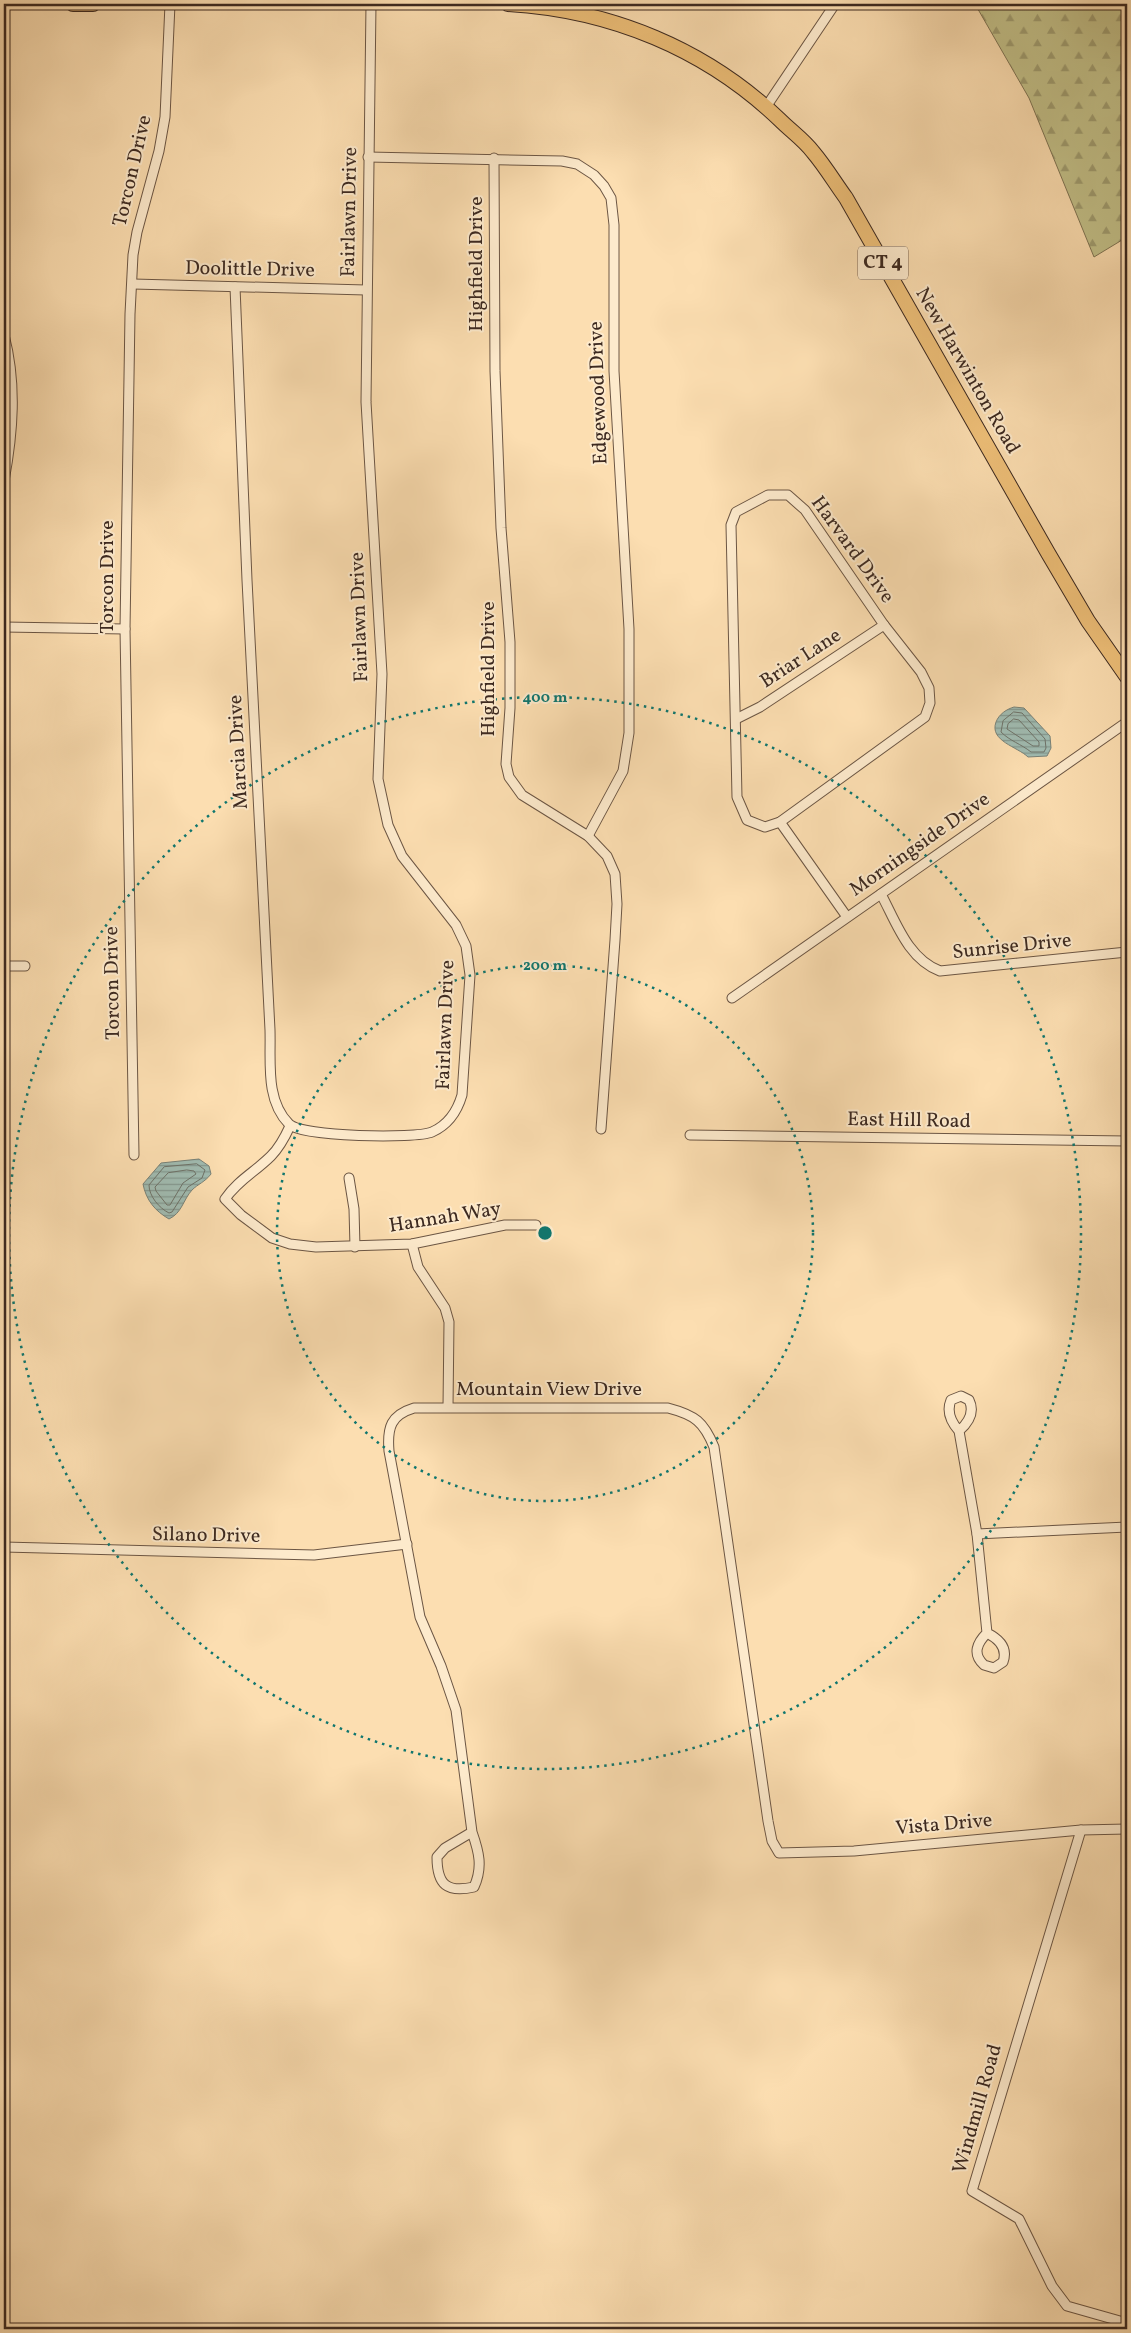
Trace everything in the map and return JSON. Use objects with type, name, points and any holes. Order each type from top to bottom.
[{"type":"main road","points":[[73,4],[93,4]]},
{"type":"main road","name":"New Harwinton Road","points":[[508,4],[538,6],[579,13],[648,34],[700,59],[734,81],[766,106],[812,151],[846,198],[1048,553],[1088,621],[1127,677]]},
{"type":"street","name":"Torcon Drive","points":[[134,1155],[125,628],[126,466],[133,255],[137,232],[159,151],[165,116],[170,4]]},
{"type":"street","name":"Fairlawn Drive","points":[[290,1126],[309,1132],[335,1136],[430,1133],[440,1128],[456,1112],[463,1087],[470,975],[466,946],[456,925],[402,856],[388,826],[379,786],[378,745],[382,674],[366,402],[371,4]]},
{"type":"street","points":[[766,106],[835,4]]},
{"type":"street","name":"Edgewood Drive","points":[[368,158],[494,158],[562,161],[577,164],[594,175],[611,198],[614,225],[614,371],[629,629],[630,717],[623,771],[588,836]]},
{"type":"street","name":"Highfield Drive","points":[[494,158],[495,371],[501,528],[510,642],[510,708],[506,764],[511,782],[522,795],[588,836],[607,856],[615,874],[615,940],[601,1128]]},
{"type":"street","name":"Doolittle Drive","points":[[133,284],[366,290]]},
{"type":"street","name":"Marcia Drive","points":[[235,287],[272,1091],[280,1111],[290,1126]]},
{"type":"street","points":[[4,335],[13,396],[12,428],[4,481]]},
{"type":"street","name":"Harvard Drive","points":[[768,495],[788,495],[805,510],[884,625],[921,672],[928,688],[930,703],[925,717],[780,822],[765,827],[747,820],[737,798],[731,525],[736,512],[768,495]]},
{"type":"street","name":"Briar Lane","points":[[736,719],[760,708],[884,625]]},
{"type":"street","points":[[4,627],[125,628]]},
{"type":"street","name":"Morningside Drive","points":[[732,998],[1127,722]]},
{"type":"street","points":[[780,822],[847,918]]},
{"type":"street","name":"Sunrise Drive","points":[[881,894],[909,947],[926,966],[940,971],[1127,952]]},
{"type":"street","points":[[4,966],[25,966]]},
{"type":"street","name":"Hannah Way","points":[[290,1126],[282,1143],[271,1156],[234,1186],[226,1199],[241,1215],[272,1238],[290,1244],[355,1248],[412,1244],[505,1225],[536,1225]]},
{"type":"street","name":"East Hill Road","points":[[690,1135],[1127,1141]]},
{"type":"street","points":[[350,1178],[354,1209],[355,1248]]},
{"type":"street","points":[[412,1244],[418,1267],[445,1308],[450,1322],[448,1407]]},
{"type":"street","name":"Mountain View Drive","points":[[472,1832],[445,1848],[437,1857],[437,1872],[444,1885],[458,1890],[474,1887],[480,1873],[477,1847],[472,1832],[456,1710],[441,1666],[420,1617],[389,1450],[390,1427],[395,1418],[403,1412],[414,1408],[668,1408],[684,1412],[698,1419],[707,1430],[714,1447],[772,1841]]},
{"type":"street","points":[[959,1431],[977,1534],[987,1633]]},
{"type":"street","points":[[977,1534],[1127,1527]]},
{"type":"street","name":"Silano Drive","points":[[4,1547],[314,1556],[407,1544]]},
{"type":"street","name":"Vista Drive","points":[[772,1841],[780,1853],[784,1854],[854,1851],[1081,1830],[1127,1829]]},
{"type":"street","name":"Windmill Road","points":[[1081,1830],[972,2191],[1019,2220],[1052,2286],[1067,2306],[1127,2323]]},
{"type":"green space","points":[[975,4],[1124,4],[1127,24],[1127,237],[1094,257],[1029,98]]},
{"type":"water","points":[[1014,707],[1024,708],[1050,736],[1051,748],[1047,756],[1028,757],[1000,739],[995,729],[997,719],[1004,712]]},
{"type":"water","points":[[199,1159],[209,1166],[211,1174],[192,1190],[180,1210],[169,1219],[152,1204],[146,1195],[143,1184],[161,1163]]}]
